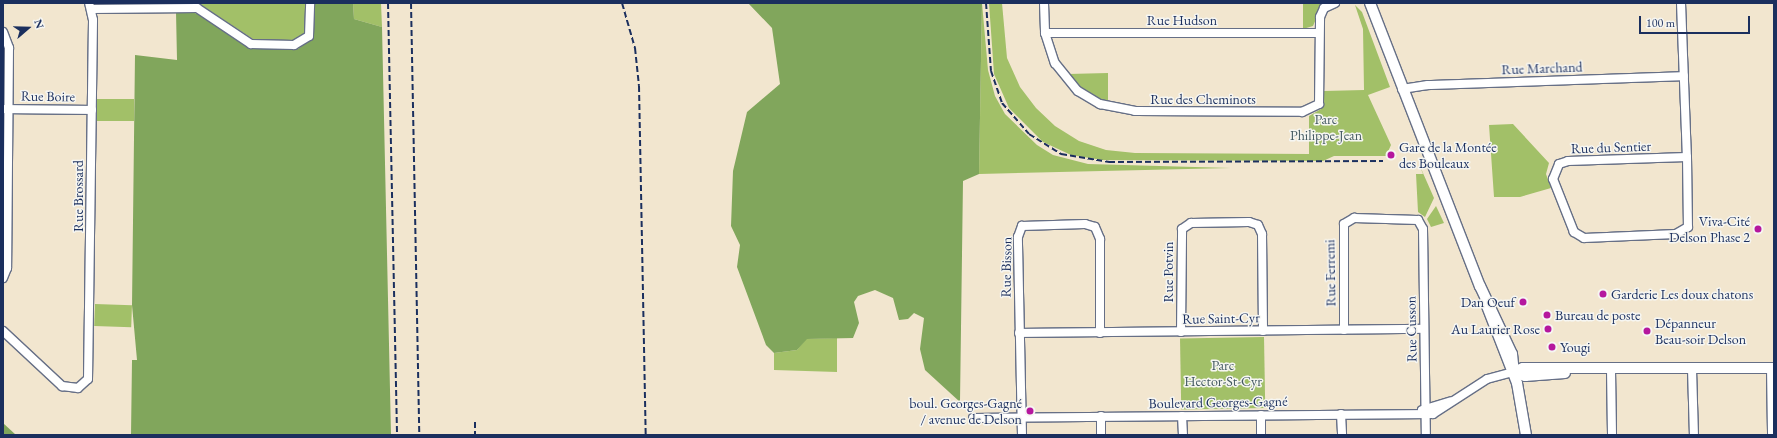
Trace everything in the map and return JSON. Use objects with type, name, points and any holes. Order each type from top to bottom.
[{"type":"street","points":[[91,6],[194,8],[251,44],[294,45],[307,39],[311,30],[310,3]]},
{"type":"street","name":"Rue des Cheminots","points":[[1044,3],[1045,33],[1055,63],[1066,78],[1085,96],[1108,107],[1135,111],[1302,112],[1319,104],[1321,13],[1335,3]]},
{"type":"street","points":[[1370,3],[1402,89],[1485,297],[1494,310],[1512,354],[1526,435]]},
{"type":"street","name":"Rue du Sentier","points":[[1681,3],[1687,157],[1689,222],[1685,230],[1676,234],[1584,238],[1574,232],[1553,179],[1559,164],[1568,161],[1687,157]]},
{"type":"street","name":"Rue Brossard","points":[[3,331],[62,386],[81,387],[90,369],[92,110],[91,6]]},
{"type":"street","points":[[3,32],[9,45],[6,109],[7,268],[3,278]]},
{"type":"street","name":"Rue Hudson","points":[[1045,33],[1320,32]]},
{"type":"street","name":"Rue Marchand","points":[[1402,89],[1428,85],[1684,76]]},
{"type":"street","name":"Rue Boire","points":[[6,109],[92,110]]},
{"type":"street","name":"Rue Ferremi","points":[[1344,330],[1344,224],[1354,218],[1400,217],[1412,217],[1421,223]]},
{"type":"street","name":"Rue Potvin","points":[[1181,332],[1182,229],[1191,223],[1249,222],[1258,225],[1262,234],[1263,331]]},
{"type":"street","name":"Rue Cusson","points":[[1421,223],[1426,435]]},
{"type":"street","name":"Rue Bisson","points":[[1022,435],[1019,334],[1020,228],[1029,224],[1093,225],[1099,235],[1100,333]]},
{"type":"street","name":"Rue Saint-Cyr","points":[[1019,334],[1424,329]]},
{"type":"street","points":[[1514,372],[1523,368],[1578,371],[1773,368],[1772,435]]},
{"type":"street","points":[[1692,369],[1694,435]]},
{"type":"street","points":[[1611,370],[1612,435]]},
{"type":"street","name":"Boulevard Georges-Gagné","points":[[973,418],[1416,413],[1426,411],[1437,413],[1452,400],[1487,379],[1514,372]]},
{"type":"street","points":[[1341,414],[1342,435]]},
{"type":"street","points":[[1261,415],[1261,435]]},
{"type":"street","points":[[1101,416],[1101,435]]},
{"type":"street","points":[[1182,416],[1183,435]]},
{"type":"green space","points":[[182,3],[307,3],[306,35],[297,41],[256,41],[204,7]]},
{"type":"green space","points":[[315,3],[353,3],[354,19],[382,27],[391,435],[131,435],[132,360],[137,360],[132,305],[135,55],[177,60],[176,12],[189,11],[206,17],[251,48],[298,49],[313,37]]},
{"type":"green space","points":[[353,3],[381,3],[382,27],[354,19]]},
{"type":"green space","points":[[748,3],[982,3],[979,174],[963,181],[960,402],[925,370],[920,349],[924,318],[914,313],[908,319],[899,320],[893,298],[875,290],[858,296],[854,302],[859,323],[853,338],[807,339],[797,350],[774,353],[766,345],[737,267],[740,245],[731,226],[733,171],[747,112],[780,84],[772,28]]},
{"type":"green space","points":[[982,3],[988,70],[995,96],[1005,114],[1037,145],[1053,155],[1088,164],[1231,168],[979,174]]},
{"type":"green space","name":"Parc Philippe-Jean","points":[[989,3],[1002,3],[1007,58],[1020,87],[1036,108],[1055,126],[1079,141],[1106,150],[1135,153],[1309,154],[1309,116],[1321,109],[1324,91],[1364,90],[1363,29],[1355,5],[1362,12],[1390,87],[1368,95],[1391,145],[1386,156],[1334,156],[1323,161],[1102,160],[1071,155],[1043,142],[1009,108],[994,74]]},
{"type":"green space","points":[[1303,3],[1323,3],[1313,26],[1303,29]]},
{"type":"green space","points":[[1108,73],[1108,103],[1081,88],[1068,74]]},
{"type":"green space","points":[[97,99],[134,99],[134,121],[97,121]]},
{"type":"green space","points":[[1513,124],[1549,163],[1546,174],[1551,188],[1520,197],[1494,197],[1489,125]]},
{"type":"green space","points":[[1419,164],[1434,198],[1425,217],[1418,212],[1416,174],[1423,174]]},
{"type":"green space","points":[[1436,206],[1444,223],[1431,227],[1427,219]]},
{"type":"green space","points":[[95,304],[132,305],[131,327],[94,326]]},
{"type":"green space","name":"Parc Hector-St-Cyr","points":[[1264,337],[1265,408],[1181,409],[1180,338]]},
{"type":"green space","points":[[837,338],[837,372],[774,370],[774,353],[797,350],[806,339]]},
{"type":"green space","points":[[3,423],[16,435],[3,435]]},
{"type":"railway","points":[[388,3],[397,435]]},
{"type":"railway","points":[[411,3],[419,435]]},
{"type":"railway","points":[[622,3],[635,48],[639,86],[646,435]]},
{"type":"railway","points":[[986,3],[991,71],[1002,103],[1029,134],[1061,154],[1109,162],[1383,161]]},
{"type":"railway","points":[[475,422],[475,435]]},
{"type":"place","name":"Gare de la Montée des Bouleaux","points":[[1391,155]]},
{"type":"place","name":"Viva-Cité Delson Phase 2","points":[[1758,229]]},
{"type":"place","name":"Garderie Les doux chatons","points":[[1603,294]]},
{"type":"place","name":"Dan Oeuf","points":[[1523,302]]},
{"type":"place","name":"Bureau de poste","points":[[1547,315]]},
{"type":"place","name":"Au Laurier Rose","points":[[1548,329]]},
{"type":"place","name":"Dépanneur Beau-soir Delson","points":[[1647,331]]},
{"type":"place","name":"Yougi","points":[[1552,347]]},
{"type":"place","name":"boul. Georges-Gagné / avenue de Delson","points":[[1030,411]]}]
